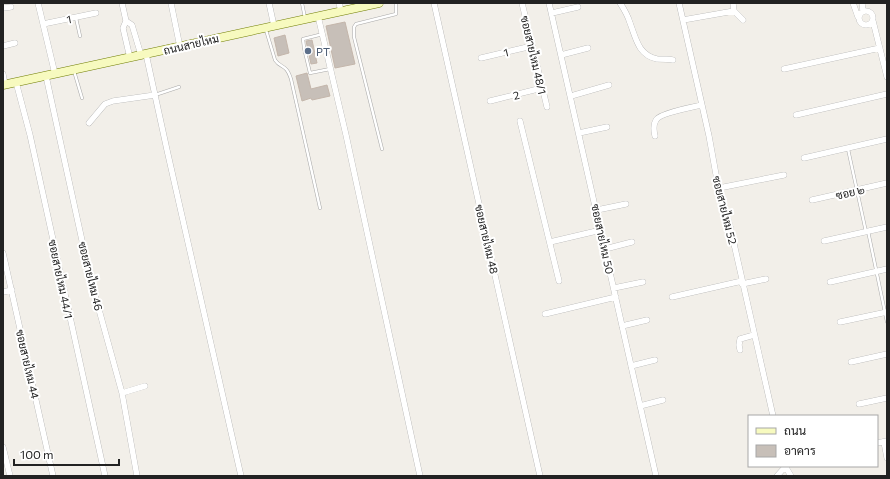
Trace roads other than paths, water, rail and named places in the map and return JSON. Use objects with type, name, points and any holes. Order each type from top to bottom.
[{"type":"main road","name":"ถนนสายไหม","points":[[4,85],[318,16],[340,7],[379,3]]},
{"type":"street","points":[[38,3],[55,74]]},
{"type":"street","points":[[122,3],[126,21],[123,28],[130,58]]},
{"type":"street","points":[[171,3],[180,47]]},
{"type":"street","points":[[269,3],[270,27]]},
{"type":"street","name":"ซอยสายไหม 48","points":[[434,3],[540,476]]},
{"type":"street","name":"ซอยสายไหม 48/1","points":[[522,3],[547,107]]},
{"type":"street","name":"ซอยสายไหม 50","points":[[549,3],[606,249],[656,476]]},
{"type":"street","points":[[620,3],[642,51],[656,58],[673,60]]},
{"type":"street","name":"ซอยสายไหม 52","points":[[679,3],[719,188],[730,226],[773,415]]},
{"type":"street","points":[[733,3],[734,11],[743,20]]},
{"type":"street","points":[[853,3],[860,23],[869,25],[873,21]]},
{"type":"street","points":[[862,3],[863,11]]},
{"type":"street","points":[[3,8],[11,7]]},
{"type":"street","points":[[552,13],[578,7]]},
{"type":"street","points":[[858,17],[859,14],[866,10],[873,15],[873,21],[887,77]]},
{"type":"street","points":[[683,20],[734,11]]},
{"type":"street","name":"1","points":[[43,24],[96,13]]},
{"type":"street","points":[[318,16],[331,69],[420,476]]},
{"type":"street","points":[[126,21],[132,25],[144,55],[155,95],[241,476]]},
{"type":"street","points":[[3,46],[15,44]]},
{"type":"street","name":"1","points":[[481,58],[532,46]]},
{"type":"street","points":[[561,55],[588,48]]},
{"type":"street","points":[[784,69],[880,48]]},
{"type":"street","points":[[3,74],[4,85]]},
{"type":"street","name":"ซอยสายไหม 46","points":[[46,76],[90,277],[122,393],[137,476]]},
{"type":"street","name":"ซอยสายไหม 44/1","points":[[16,82],[105,476]]},
{"type":"street","points":[[571,96],[608,85]]},
{"type":"street","name":"2","points":[[490,101],[542,88]]},
{"type":"street","points":[[796,115],[887,94]]},
{"type":"street","points":[[89,123],[105,104],[155,95]]},
{"type":"street","points":[[655,136],[654,125],[658,118],[665,114],[702,105]]},
{"type":"street","points":[[520,121],[559,281]]},
{"type":"street","points":[[579,133],[607,127]]},
{"type":"street","points":[[804,158],[887,139]]},
{"type":"street","points":[[719,188],[784,175]]},
{"type":"street","name":"ซอย ๒","points":[[812,200],[887,183]]},
{"type":"street","points":[[597,210],[626,204]]},
{"type":"street","points":[[824,241],[887,227]]},
{"type":"street","points":[[550,242],[601,230]]},
{"type":"street","points":[[606,249],[632,242]]},
{"type":"street","name":"ซอยสายไหม 44","points":[[3,253],[53,476]]},
{"type":"street","points":[[830,282],[887,269]]},
{"type":"street","points":[[672,297],[766,279]]},
{"type":"street","points":[[614,288],[643,282]]},
{"type":"street","points":[[3,292],[12,290]]},
{"type":"street","points":[[545,314],[616,297]]},
{"type":"street","points":[[840,322],[886,312]]},
{"type":"street","points":[[622,326],[647,320]]},
{"type":"street","points":[[740,350],[740,339],[754,335]]},
{"type":"street","points":[[851,362],[887,354]]},
{"type":"street","points":[[631,366],[655,360]]},
{"type":"street","points":[[122,393],[145,386]]},
{"type":"street","points":[[859,404],[887,398]]},
{"type":"street","points":[[640,406],[663,400]]},
{"type":"street","points":[[886,441],[887,458]]},
{"type":"street","points":[[3,447],[10,476]]},
{"type":"street","points":[[777,476],[784,467]]},
{"type":"street","points":[[786,467],[791,476]]},
{"type":"lane","points":[[302,3],[305,19]]},
{"type":"lane","points":[[382,149],[354,36],[354,27],[356,24],[396,14],[396,3]]},
{"type":"lane","points":[[76,17],[80,36]]},
{"type":"lane","points":[[270,27],[275,60],[277,63],[286,68],[291,79],[320,208]]},
{"type":"lane","points":[[323,34],[302,40],[305,54],[310,73],[331,69]]},
{"type":"lane","points":[[74,70],[82,98]]},
{"type":"lane","points":[[155,95],[179,87]]},
{"type":"lane","points":[[848,148],[886,312],[887,322]]},
{"type":"place","name":"PT","points":[[308,51]]}]
